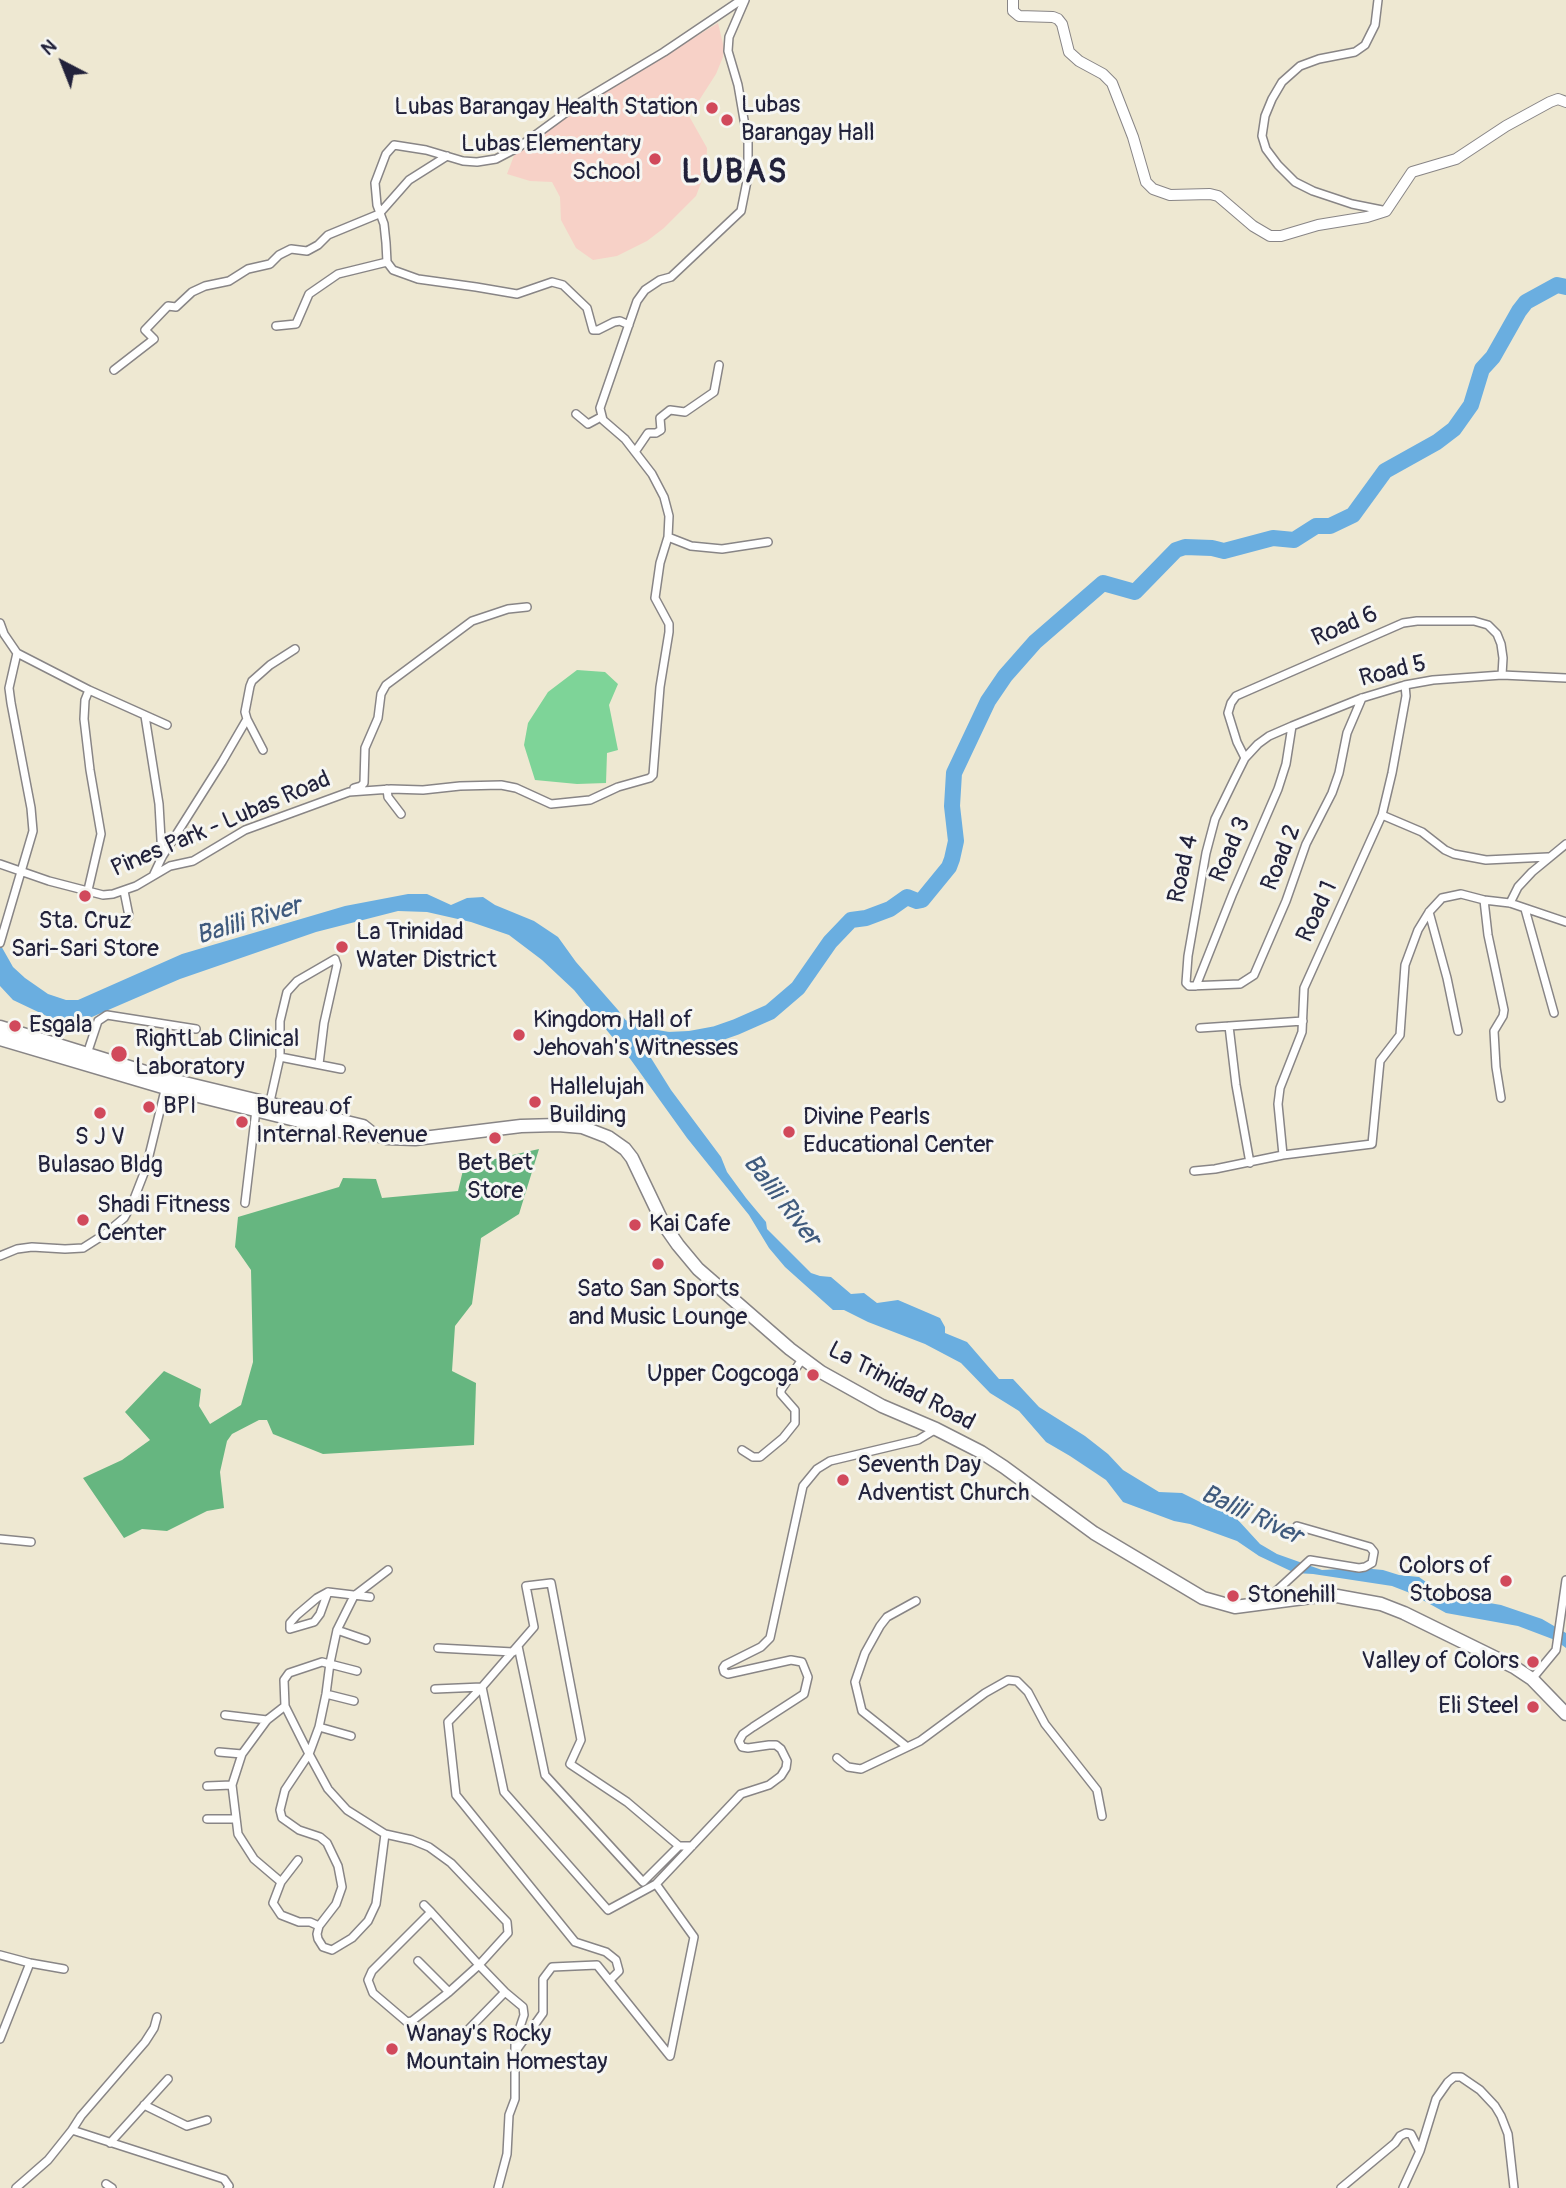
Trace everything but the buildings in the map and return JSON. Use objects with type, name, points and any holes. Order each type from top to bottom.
[{"type":"highway","name":"La Trinidad Road","points":[[0,1027],[86,1059]]},
{"type":"highway","name":"La Trinidad Road","points":[[0,1039],[86,1059],[263,1107],[363,1126],[373,1134],[401,1140],[522,1126],[558,1125],[582,1127],[608,1137],[625,1149],[632,1158],[664,1225],[691,1262],[821,1372],[882,1406],[936,1429],[993,1459],[1094,1534],[1203,1598],[1235,1607],[1319,1596],[1337,1596],[1381,1604],[1497,1657],[1532,1679],[1566,1713]]},
{"type":"main road","points":[[1013,0],[1013,11],[1018,16],[1058,19],[1062,24],[1069,52],[1112,83],[1133,136],[1146,182],[1153,189],[1170,195],[1210,194],[1218,197],[1253,226],[1270,236],[1281,236],[1318,225],[1386,211],[1412,172],[1456,159],[1550,102],[1558,99],[1566,102]]},
{"type":"street","points":[[629,325],[620,321],[593,330],[587,308],[563,285],[552,282],[517,294],[418,279],[393,270],[387,262],[384,224],[374,192],[375,183],[389,149],[394,145],[464,161],[496,159],[519,147],[579,103],[743,0]]},
{"type":"street","points":[[576,414],[588,424],[601,417],[600,408],[637,301],[645,290],[660,280],[671,277],[741,211],[748,176],[748,143],[738,85],[728,51],[729,37],[743,0]]},
{"type":"street","points":[[1378,0],[1375,25],[1365,45],[1355,52],[1300,66],[1282,82],[1265,116],[1262,136],[1266,149],[1295,182],[1352,204],[1386,211]]},
{"type":"street","points":[[114,370],[154,339],[145,330],[168,306],[176,307],[192,292],[205,286],[229,281],[248,269],[270,264],[291,249],[307,251],[318,245],[328,234],[379,214],[409,180],[447,156]]},
{"type":"street","points":[[276,327],[296,324],[309,295],[338,274],[387,262]]},
{"type":"street","points":[[635,453],[648,433],[661,430],[660,418],[670,410],[685,412],[714,391],[719,365]]},
{"type":"street","name":"Pines Park - Lubas Road","points":[[0,864],[103,895],[124,891],[170,866],[193,861],[245,830],[349,792],[501,785],[516,788],[551,804],[590,800],[652,776],[660,687],[669,632],[669,625],[655,598],[660,563],[668,537],[669,516],[664,497],[652,474],[625,439],[601,417]]},
{"type":"street","points":[[668,537],[691,546],[722,549],[768,542]]},
{"type":"street","points":[[349,792],[364,783],[365,748],[378,718],[381,694],[386,685],[472,621],[517,606],[527,607]]},
{"type":"street","name":"Road 6","points":[[1245,758],[1228,713],[1236,696],[1403,623],[1474,621],[1488,625],[1497,634],[1501,645],[1502,675]]},
{"type":"street","points":[[0,623],[17,653],[89,690],[167,725]]},
{"type":"street","points":[[263,750],[245,712],[252,681],[295,649]]},
{"type":"street","points":[[0,943],[33,831],[10,703],[9,688],[17,653]]},
{"type":"street","name":"Road 5","points":[[1245,758],[1269,736],[1362,698],[1405,685],[1433,680],[1502,675],[1566,678]]},
{"type":"street","name":"Road 1","points":[[1283,1155],[1278,1104],[1280,1088],[1302,1032],[1304,988],[1381,815],[1392,774],[1406,696],[1405,685]]},
{"type":"street","points":[[88,890],[101,834],[84,719],[85,700],[89,690]]},
{"type":"street","name":"Road 2","points":[[1196,986],[1240,984],[1254,975],[1286,901],[1306,844],[1332,793],[1339,774],[1347,733],[1362,698]]},
{"type":"street","points":[[145,716],[159,804],[162,857]]},
{"type":"street","points":[[154,875],[162,857],[247,719]]},
{"type":"street","name":"Road 3","points":[[1196,986],[1278,789],[1286,764],[1292,726]]},
{"type":"street","name":"Road 4","points":[[1196,986],[1187,985],[1187,969],[1196,899],[1215,819],[1245,758]]},
{"type":"street","points":[[387,789],[388,797],[401,814]]},
{"type":"street","points":[[1381,815],[1422,832],[1454,854],[1486,860],[1548,857]]},
{"type":"street","points":[[1510,903],[1518,887],[1548,857],[1566,844]]},
{"type":"street","points":[[124,891],[129,916]]},
{"type":"street","points":[[1194,1171],[1283,1155],[1372,1144],[1380,1061],[1400,1035],[1405,965],[1418,930],[1442,898],[1461,894],[1510,903],[1566,922]]},
{"type":"street","points":[[1484,900],[1488,935],[1504,1010],[1494,1031],[1501,1098]]},
{"type":"street","points":[[1525,909],[1553,1013]]},
{"type":"street","points":[[1429,912],[1458,1031]]},
{"type":"street","points":[[245,1203],[263,1107],[281,1057],[280,1021],[287,992],[297,981],[335,959],[337,965],[324,1023],[319,1064]]},
{"type":"street","points":[[86,1059],[98,1021],[107,1015],[196,1029]]},
{"type":"street","points":[[1200,1028],[1303,1021]]},
{"type":"street","points":[[1229,1026],[1250,1163]]},
{"type":"street","points":[[281,1057],[341,1069]]},
{"type":"street","points":[[0,1256],[17,1249],[32,1247],[83,1248],[124,1218],[143,1176],[167,1083]]},
{"type":"street","points":[[742,1450],[753,1457],[760,1457],[783,1438],[794,1423],[795,1410],[784,1398],[781,1390],[803,1358]]},
{"type":"street","points":[[482,1687],[504,1792],[547,1841],[608,1910],[656,1884],[741,1794],[769,1786],[786,1768],[785,1753],[776,1745],[748,1748],[739,1741],[743,1734],[804,1694],[808,1677],[802,1662],[791,1660],[728,1674],[723,1668],[761,1647],[770,1638],[803,1486],[817,1469],[830,1461],[918,1440],[936,1429]]},
{"type":"street","points":[[1270,1603],[1273,1594],[1314,1560],[1342,1566],[1365,1567],[1372,1563],[1373,1549],[1297,1526]]},
{"type":"street","points":[[0,1539],[31,1542]]},
{"type":"street","points":[[384,1834],[376,1903],[368,1921],[352,1938],[332,1950],[323,1947],[317,1934],[319,1926],[336,1904],[342,1887],[338,1866],[324,1840],[286,1823],[280,1810],[285,1790],[310,1754],[319,1727],[337,1630],[354,1596],[388,1570]]},
{"type":"street","points":[[1532,1679],[1556,1650],[1566,1580]]},
{"type":"street","points":[[610,1980],[620,1971],[616,1960],[606,1952],[575,1942],[456,1795],[449,1721],[534,1627],[526,1586],[551,1583],[581,1740],[570,1765],[627,1802],[679,1846],[692,1846]]},
{"type":"street","points":[[328,1592],[314,1622],[292,1630],[289,1628],[297,1615],[328,1592],[370,1597]]},
{"type":"street","points":[[906,1746],[862,1712],[855,1682],[865,1653],[887,1617],[916,1601]]},
{"type":"street","points":[[337,1630],[366,1640]]},
{"type":"street","points":[[438,1647],[516,1649]]},
{"type":"street","points":[[516,1649],[545,1775],[643,1882],[679,1846]]},
{"type":"street","points":[[357,1671],[330,1663],[313,1663],[286,1675],[285,1706],[328,1789],[348,1810],[384,1834],[429,1847],[451,1863],[507,1922],[508,1933],[479,1965],[449,1992],[407,2022],[373,1993],[368,1984],[372,1971],[431,1912]]},
{"type":"street","points":[[837,1758],[848,1767],[861,1769],[920,1741],[985,1693],[1008,1680],[1017,1681],[1028,1692],[1045,1724],[1093,1783],[1098,1793],[1102,1816]]},
{"type":"street","points":[[435,1689],[482,1687]]},
{"type":"street","points":[[326,1695],[354,1701]]},
{"type":"street","points":[[281,1882],[254,1859],[238,1834],[232,1785],[242,1754],[267,1720],[285,1706]]},
{"type":"street","points":[[225,1715],[267,1720]]},
{"type":"street","points":[[319,1727],[351,1736]]},
{"type":"street","points":[[219,1752],[242,1754]]},
{"type":"street","points":[[207,1786],[232,1785]]},
{"type":"street","points":[[207,1819],[235,1819]]},
{"type":"street","points":[[298,1860],[281,1882],[273,1903],[281,1915],[319,1926]]},
{"type":"street","points":[[515,2052],[543,2013],[543,1979],[552,1967],[597,1965],[670,2056],[694,1937],[656,1884]]},
{"type":"street","points":[[424,1905],[505,1992],[523,2007],[523,2022],[515,2042],[515,2099],[509,2115],[507,2154],[498,2188]]},
{"type":"street","points":[[0,1955],[64,1969]]},
{"type":"street","points":[[418,1961],[449,1992]]},
{"type":"street","points":[[0,2039],[30,1963]]},
{"type":"street","points":[[468,2030],[505,1992]]},
{"type":"street","points":[[16,2188],[48,2160],[145,2042],[157,2017]]},
{"type":"street","points":[[1402,2188],[1420,2151],[1436,2099],[1454,2077],[1465,2078],[1489,2099],[1501,2116],[1508,2134],[1514,2188]]},
{"type":"street","points":[[110,2143],[168,2080]]},
{"type":"street","points":[[144,2105],[187,2126],[207,2120]]},
{"type":"street","points":[[72,2130],[224,2179],[228,2188]]},
{"type":"street","points":[[1341,2188],[1406,2133],[1411,2133],[1420,2151]]},
{"type":"shaded area","points":[[718,23],[724,48],[723,57],[716,74],[689,116],[707,148],[706,170],[696,196],[647,241],[617,256],[593,260],[576,248],[561,220],[560,197],[552,182],[530,181],[507,174],[515,153],[604,92]]},
{"type":"green space","points":[[577,670],[605,672],[618,684],[609,705],[618,750],[607,753],[606,783],[577,784],[535,780],[524,745],[528,723],[548,692]]},
{"type":"green space","points":[[539,1149],[519,1214],[481,1238],[472,1304],[455,1326],[452,1371],[476,1383],[474,1445],[323,1454],[273,1434],[267,1420],[259,1420],[232,1434],[227,1441],[220,1472],[224,1508],[207,1511],[167,1531],[142,1529],[124,1538],[83,1478],[122,1460],[150,1440],[125,1412],[164,1371],[201,1389],[199,1406],[210,1424],[241,1405],[253,1362],[251,1270],[235,1247],[238,1217],[339,1187],[343,1178],[376,1179],[382,1198],[458,1191],[464,1166]]},
{"type":"water","points":[[408,894],[427,894],[451,905],[467,898],[483,897],[495,905],[534,921],[558,937],[636,1034],[671,1090],[721,1157],[727,1172],[766,1222],[767,1229],[811,1273],[831,1277],[851,1294],[864,1293],[877,1303],[898,1300],[940,1318],[945,1333],[967,1342],[999,1379],[1013,1379],[1039,1407],[1085,1436],[1123,1470],[1159,1492],[1182,1493],[1214,1509],[1222,1508],[1238,1520],[1260,1544],[1277,1554],[1322,1570],[1362,1568],[1419,1577],[1440,1592],[1501,1605],[1542,1619],[1566,1633],[1566,1648],[1555,1640],[1518,1626],[1446,1613],[1392,1586],[1295,1573],[1259,1556],[1237,1541],[1123,1502],[1106,1480],[1046,1442],[1019,1411],[990,1393],[961,1363],[925,1344],[844,1310],[833,1310],[785,1267],[769,1248],[749,1215],[574,990],[542,960],[509,935],[471,922],[427,912],[398,911],[316,932],[180,979],[85,1020],[69,1022],[53,1019],[13,1000],[0,986],[0,944],[13,967],[25,978],[48,994],[66,1000],[78,1000],[182,954],[345,906]]},
{"type":"waterway","points":[[618,1026],[668,1040],[716,1034],[736,1027],[770,1012],[798,988],[830,942],[851,920],[866,918],[890,909],[907,897],[922,900],[949,867],[952,859],[956,841],[952,806],[954,773],[988,701],[1005,676],[1035,642],[1103,583],[1135,592],[1176,550],[1185,547],[1224,551],[1273,538],[1294,540],[1316,526],[1330,526],[1353,515],[1385,471],[1437,442],[1454,429],[1471,405],[1482,369],[1493,357],[1526,302],[1557,285],[1566,287]]},
{"type":"place","name":"Lubas Barangay Health Station","points":[[712,108]]},
{"type":"place","name":"Lubas Barangay Hall","points":[[727,120]]},
{"type":"place","name":"Lubas Elementary School","points":[[655,159]]},
{"type":"place","name":"Sta. Cruz Sari-Sari Store","points":[[85,896]]},
{"type":"place","name":"La Trinidad Water District","points":[[342,947]]},
{"type":"place","name":"Esgala","points":[[15,1026]]},
{"type":"place","name":"Kingdom Hall of Jehovah's Witnesses","points":[[519,1035]]},
{"type":"place","name":"RightLab Clinical Laboratory","points":[[119,1054]]},
{"type":"place","name":"Hallelujah Building","points":[[535,1102]]},
{"type":"place","name":"BPI","points":[[149,1107]]},
{"type":"place","name":"S J V Bulasao Bldg","points":[[100,1113]]},
{"type":"place","name":"Bureau of Internal Revenue","points":[[242,1122]]},
{"type":"place","name":"Divine Pearls Educational Center","points":[[789,1132]]},
{"type":"place","name":"Bet Bet Store","points":[[495,1138]]},
{"type":"place","name":"Shadi Fitness Center","points":[[83,1220]]},
{"type":"place","name":"Kai Cafe","points":[[635,1225]]},
{"type":"place","name":"Sato San Sports and Music Lounge","points":[[658,1264]]},
{"type":"place","name":"Upper Cogcoga","points":[[813,1375]]},
{"type":"place","name":"Seventh Day Adventist Church","points":[[843,1480]]},
{"type":"place","name":"Colors of Stobosa","points":[[1506,1581]]},
{"type":"place","name":"Stonehill","points":[[1233,1596]]},
{"type":"place","name":"Valley of Colors","points":[[1533,1662]]},
{"type":"place","name":"Eli Steel","points":[[1533,1707]]},
{"type":"place","name":"Wanay's Rocky Mountain Homestay","points":[[392,2049]]},
{"type":"district","name":"LUBAS","points":[[735,174]]},
{"type":"water label","name":"Balili River","points":[[249,922]]},
{"type":"water label","name":"Balili River","points":[[781,1201]]},
{"type":"water label","name":"Balili River","points":[[1251,1516]]}]
